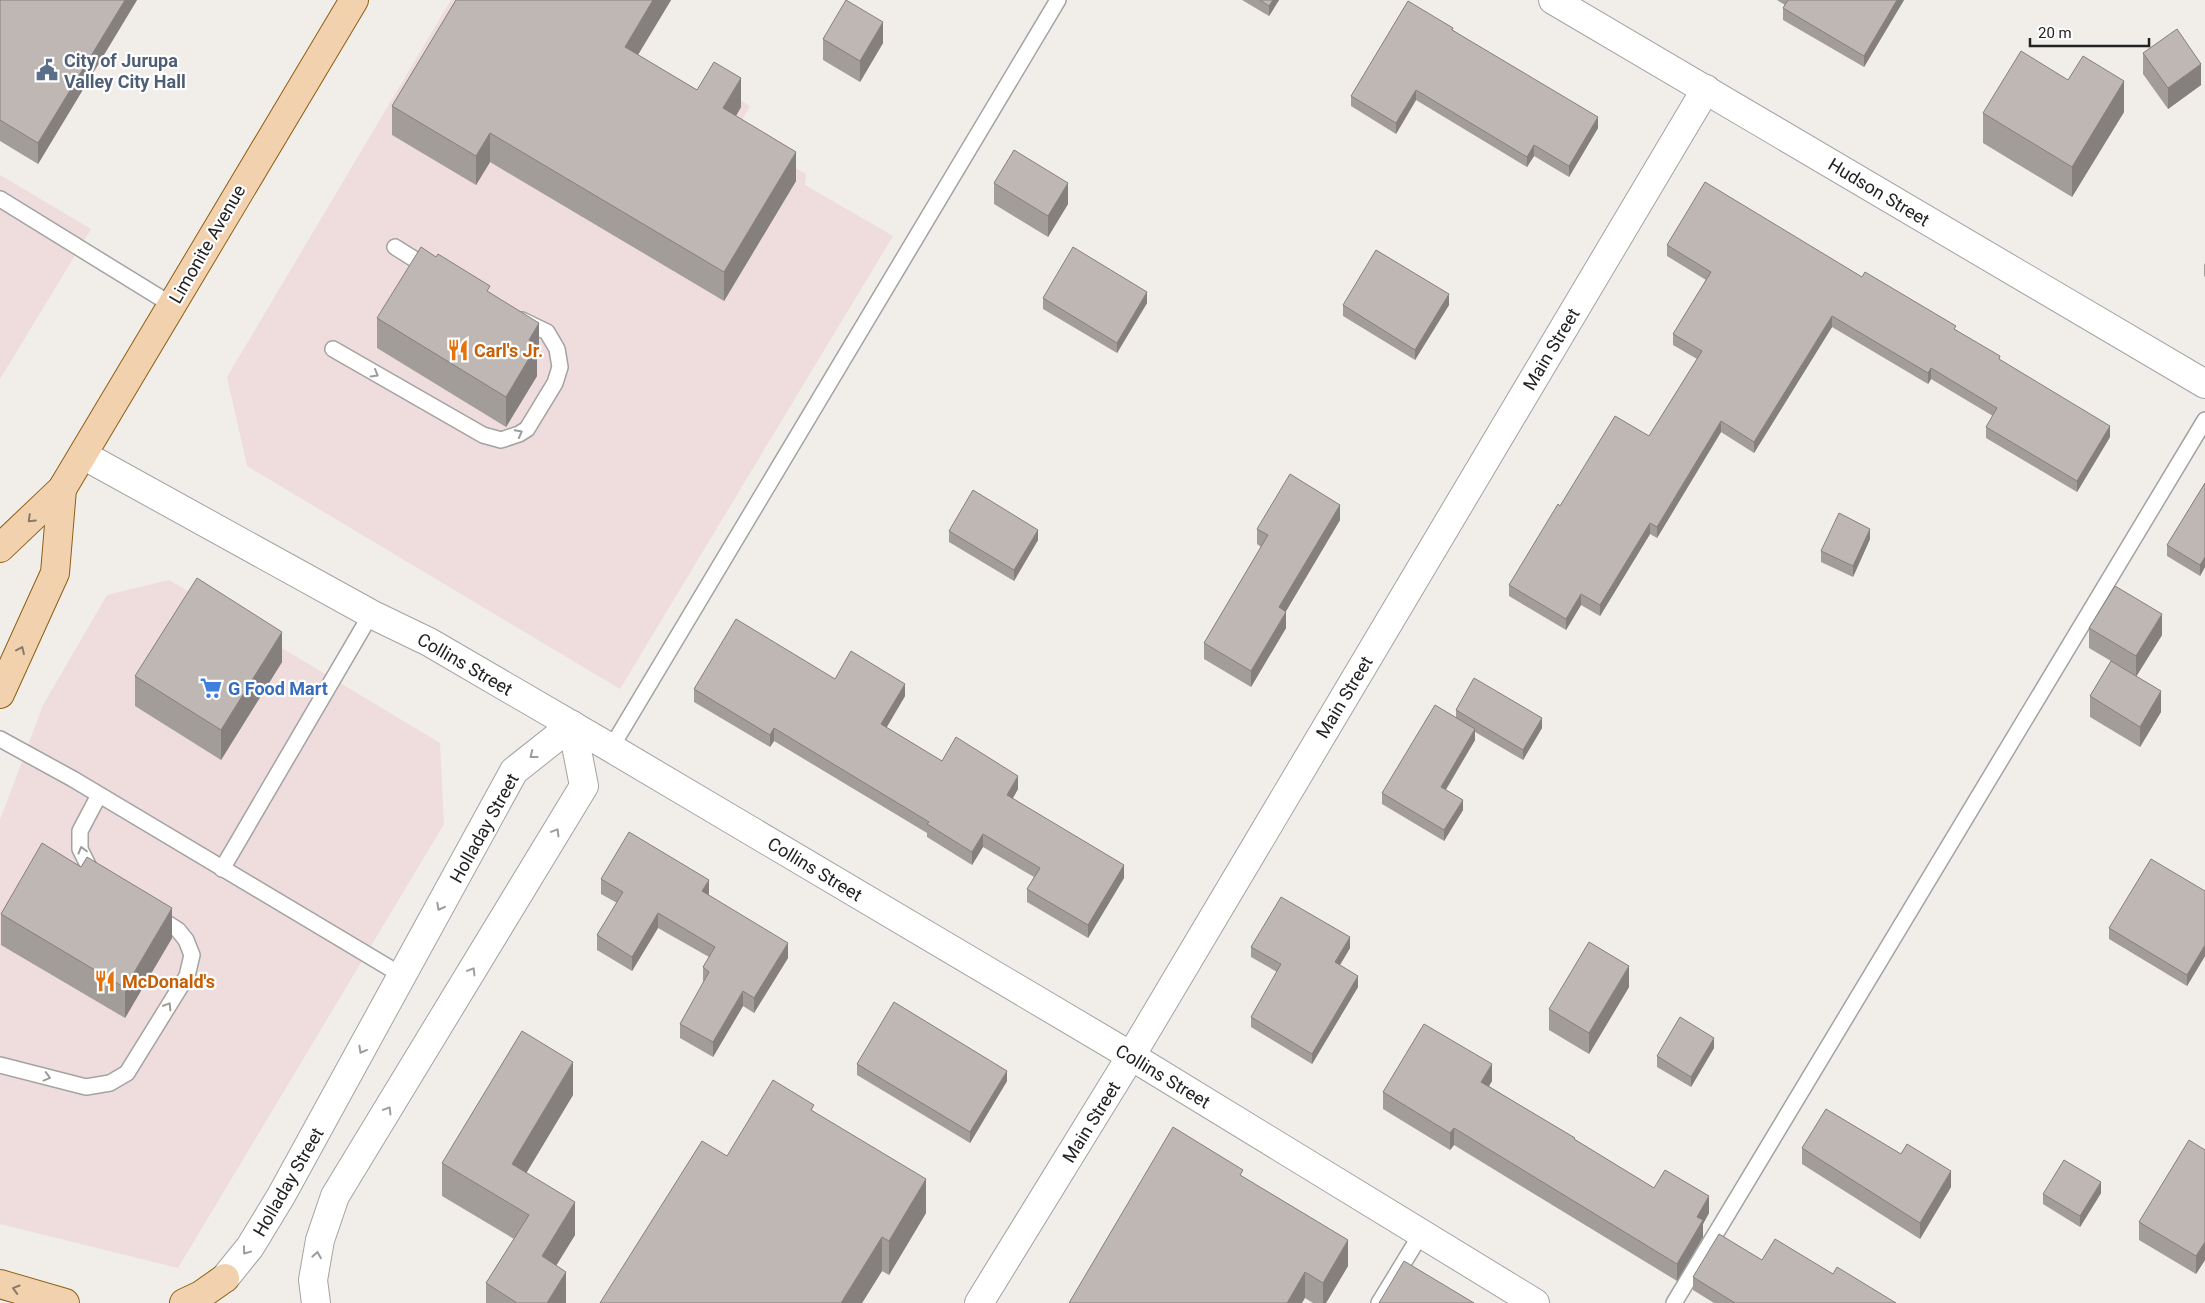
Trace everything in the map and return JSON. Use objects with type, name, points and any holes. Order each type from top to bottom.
[{"type":"main road","name":"Limonite Avenue","points":[[0,548],[62,489],[354,0]]},
{"type":"main road","name":"Limonite Avenue","points":[[0,694],[55,573],[62,489]]},
{"type":"main road","points":[[184,1303],[201,1295],[225,1278]]},
{"type":"main road","points":[[0,1284],[65,1303]]},
{"type":"street","name":"Hudson Street","points":[[1553,0],[2205,384]]},
{"type":"street","name":"Main Street","points":[[979,1303],[1131,1056],[1706,89]]},
{"type":"street","name":"Collins Street","points":[[83,455],[371,614],[429,642],[572,725],[1131,1056],[1535,1303]]},
{"type":"street","name":"Holladay Street","points":[[225,1278],[250,1247],[281,1196],[514,771],[572,725]]},
{"type":"street","points":[[316,1303],[313,1280],[314,1272],[320,1240],[335,1196],[584,786],[572,725]]},
{"type":"lane","points":[[611,748],[1058,0]]},
{"type":"lane","points":[[0,199],[172,305]]},
{"type":"lane","points":[[395,247],[446,278]]},
{"type":"lane","points":[[333,349],[482,435],[501,440],[519,434],[527,428],[555,384],[560,367],[557,349],[548,332],[504,314]]},
{"type":"lane","points":[[1674,1303],[2205,420]]},
{"type":"lane","points":[[222,869],[371,614]]},
{"type":"lane","points":[[0,740],[99,795],[403,976]]},
{"type":"lane","points":[[99,795],[80,831],[80,849],[94,877],[102,882]]},
{"type":"lane","points":[[0,1064],[86,1087],[110,1083],[127,1073],[187,976],[192,955],[186,940],[178,930],[145,909]]},
{"type":"lane","points":[[1379,1303],[1421,1234]]},
{"type":"shaded area","points":[[451,0],[506,0],[695,110],[711,83],[750,106],[735,132],[806,174],[805,185],[893,236],[620,689],[247,466],[227,377]]},
{"type":"shaded area","points":[[0,175],[91,229],[0,379]]},
{"type":"shaded area","points":[[169,580],[440,743],[444,824],[178,1268],[0,1224],[0,820],[43,705],[107,595]]},
{"type":"building","name":"City of Jurupa Valley City Hall","points":[[0,0],[125,0],[38,143],[0,120]]},
{"type":"building","points":[[456,0],[653,0],[625,47],[697,90],[714,62],[741,78],[723,108],[796,152],[724,272],[490,133],[476,156],[392,106]]},
{"type":"building","points":[[846,0],[883,22],[860,61],[823,39]]},
{"type":"building","points":[[1260,0],[1273,0],[1269,6]]},
{"type":"building","points":[[1788,0],[1897,0],[1864,56],[1783,8]]},
{"type":"building","points":[[1408,1],[1453,28],[1452,30],[1598,117],[1569,166],[1534,145],[1527,157],[1416,90],[1396,123],[1351,96]]},
{"type":"building","points":[[2177,29],[2201,64],[2168,88],[2143,53]]},
{"type":"building","points":[[2021,51],[2068,80],[2083,56],[2124,81],[2072,167],[1983,113]]},
{"type":"building","points":[[1014,150],[1068,183],[1048,216],[994,183]]},
{"type":"building","points":[[1705,182],[1862,277],[1865,272],[1956,326],[1954,329],[2000,356],[1999,359],[2110,426],[2077,481],[1986,427],[1997,408],[1931,368],[1928,373],[1832,316],[1754,442],[1721,421],[1657,527],[1650,523],[1600,605],[1581,594],[1566,619],[1509,585],[1558,504],[1560,506],[1615,416],[1649,436],[1702,351],[1673,334],[1711,272],[1667,245]]},
{"type":"building","name":"Carl's Jr.","points":[[421,247],[436,257],[438,254],[490,286],[487,291],[539,323],[529,340],[537,345],[506,397],[377,318]]},
{"type":"building","points":[[1073,247],[1147,292],[1117,343],[1043,298]]},
{"type":"building","points":[[1376,250],[1449,294],[1415,350],[1343,305]]},
{"type":"building","points":[[1290,474],[1340,505],[1279,607],[1286,612],[1251,671],[1204,643],[1268,535],[1257,529]]},
{"type":"building","points":[[2205,483],[2205,557],[2200,565],[2167,545]]},
{"type":"building","points":[[973,490],[1038,530],[1014,570],[949,531]]},
{"type":"building","points":[[1839,513],[1870,529],[1853,566],[1821,551]]},
{"type":"building","points":[[197,578],[282,632],[221,730],[135,676]]},
{"type":"building","points":[[2115,586],[2162,614],[2136,656],[2089,628]]},
{"type":"building","points":[[736,619],[835,679],[851,651],[905,684],[881,724],[942,761],[956,737],[1018,776],[1007,795],[1124,865],[1088,925],[1027,889],[1040,868],[983,834],[972,852],[927,824],[929,822],[774,728],[770,735],[694,689]]},
{"type":"building","points":[[2111,661],[2161,691],[2140,727],[2090,696]]},
{"type":"building","points":[[1474,678],[1542,718],[1523,750],[1456,710]]},
{"type":"building","points":[[1435,705],[1475,729],[1441,787],[1463,800],[1444,830],[1382,793]]},
{"type":"building","points":[[629,832],[709,880],[702,891],[788,943],[754,998],[743,991],[713,1042],[680,1024],[709,972],[703,967],[715,947],[658,913],[632,957],[597,935],[623,892],[601,879]]},
{"type":"building","name":"McDonald's","points":[[42,843],[81,867],[87,857],[172,908],[125,988],[1,914]]},
{"type":"building","points":[[2151,859],[2205,891],[2205,945],[2187,975],[2109,928]]},
{"type":"building","points":[[1281,897],[1350,937],[1335,962],[1358,976],[1312,1054],[1251,1017],[1281,964],[1251,947]]},
{"type":"building","points":[[1589,942],[1629,966],[1589,1033],[1549,1009]]},
{"type":"building","points":[[894,1002],[1007,1071],[970,1132],[857,1064]]},
{"type":"building","points":[[1680,1017],[1714,1038],[1691,1077],[1657,1056]]},
{"type":"building","points":[[1424,1024],[1492,1064],[1481,1082],[1654,1188],[1665,1170],[1709,1196],[1697,1217],[1703,1220],[1677,1264],[1454,1128],[1450,1133],[1383,1092]]},
{"type":"building","points":[[522,1031],[573,1062],[512,1164],[575,1202],[542,1256],[566,1272],[547,1303],[517,1303],[486,1283],[529,1215],[442,1163]]},
{"type":"building","points":[[773,1080],[814,1105],[811,1110],[926,1179],[889,1241],[882,1237],[841,1303],[600,1303],[702,1141],[727,1156]]},
{"type":"building","points":[[1826,1109],[1901,1154],[1907,1144],[1951,1171],[1920,1223],[1802,1148]]},
{"type":"building","points":[[1173,1127],[1243,1170],[1240,1175],[1348,1240],[1323,1283],[1305,1272],[1287,1303],[1069,1303]]},
{"type":"building","points":[[2189,1140],[2205,1150],[2205,1242],[2196,1256],[2139,1222]]},
{"type":"building","points":[[2064,1160],[2101,1182],[2080,1216],[2043,1194]]},
{"type":"building","points":[[1719,1234],[1762,1260],[1775,1239],[1833,1274],[1837,1267],[1896,1303],[1735,1303],[1693,1277]]},
{"type":"building","points":[[1404,1261],[1474,1303],[1379,1303]]},
{"type":"place","name":"City of Jurupa Valley City Hall","points":[[47,70]]},
{"type":"place","name":"Carl's Jr.","points":[[458,350]]},
{"type":"place","name":"G Food Mart","points":[[211,688]]},
{"type":"place","name":"McDonald's","points":[[105,981]]}]
